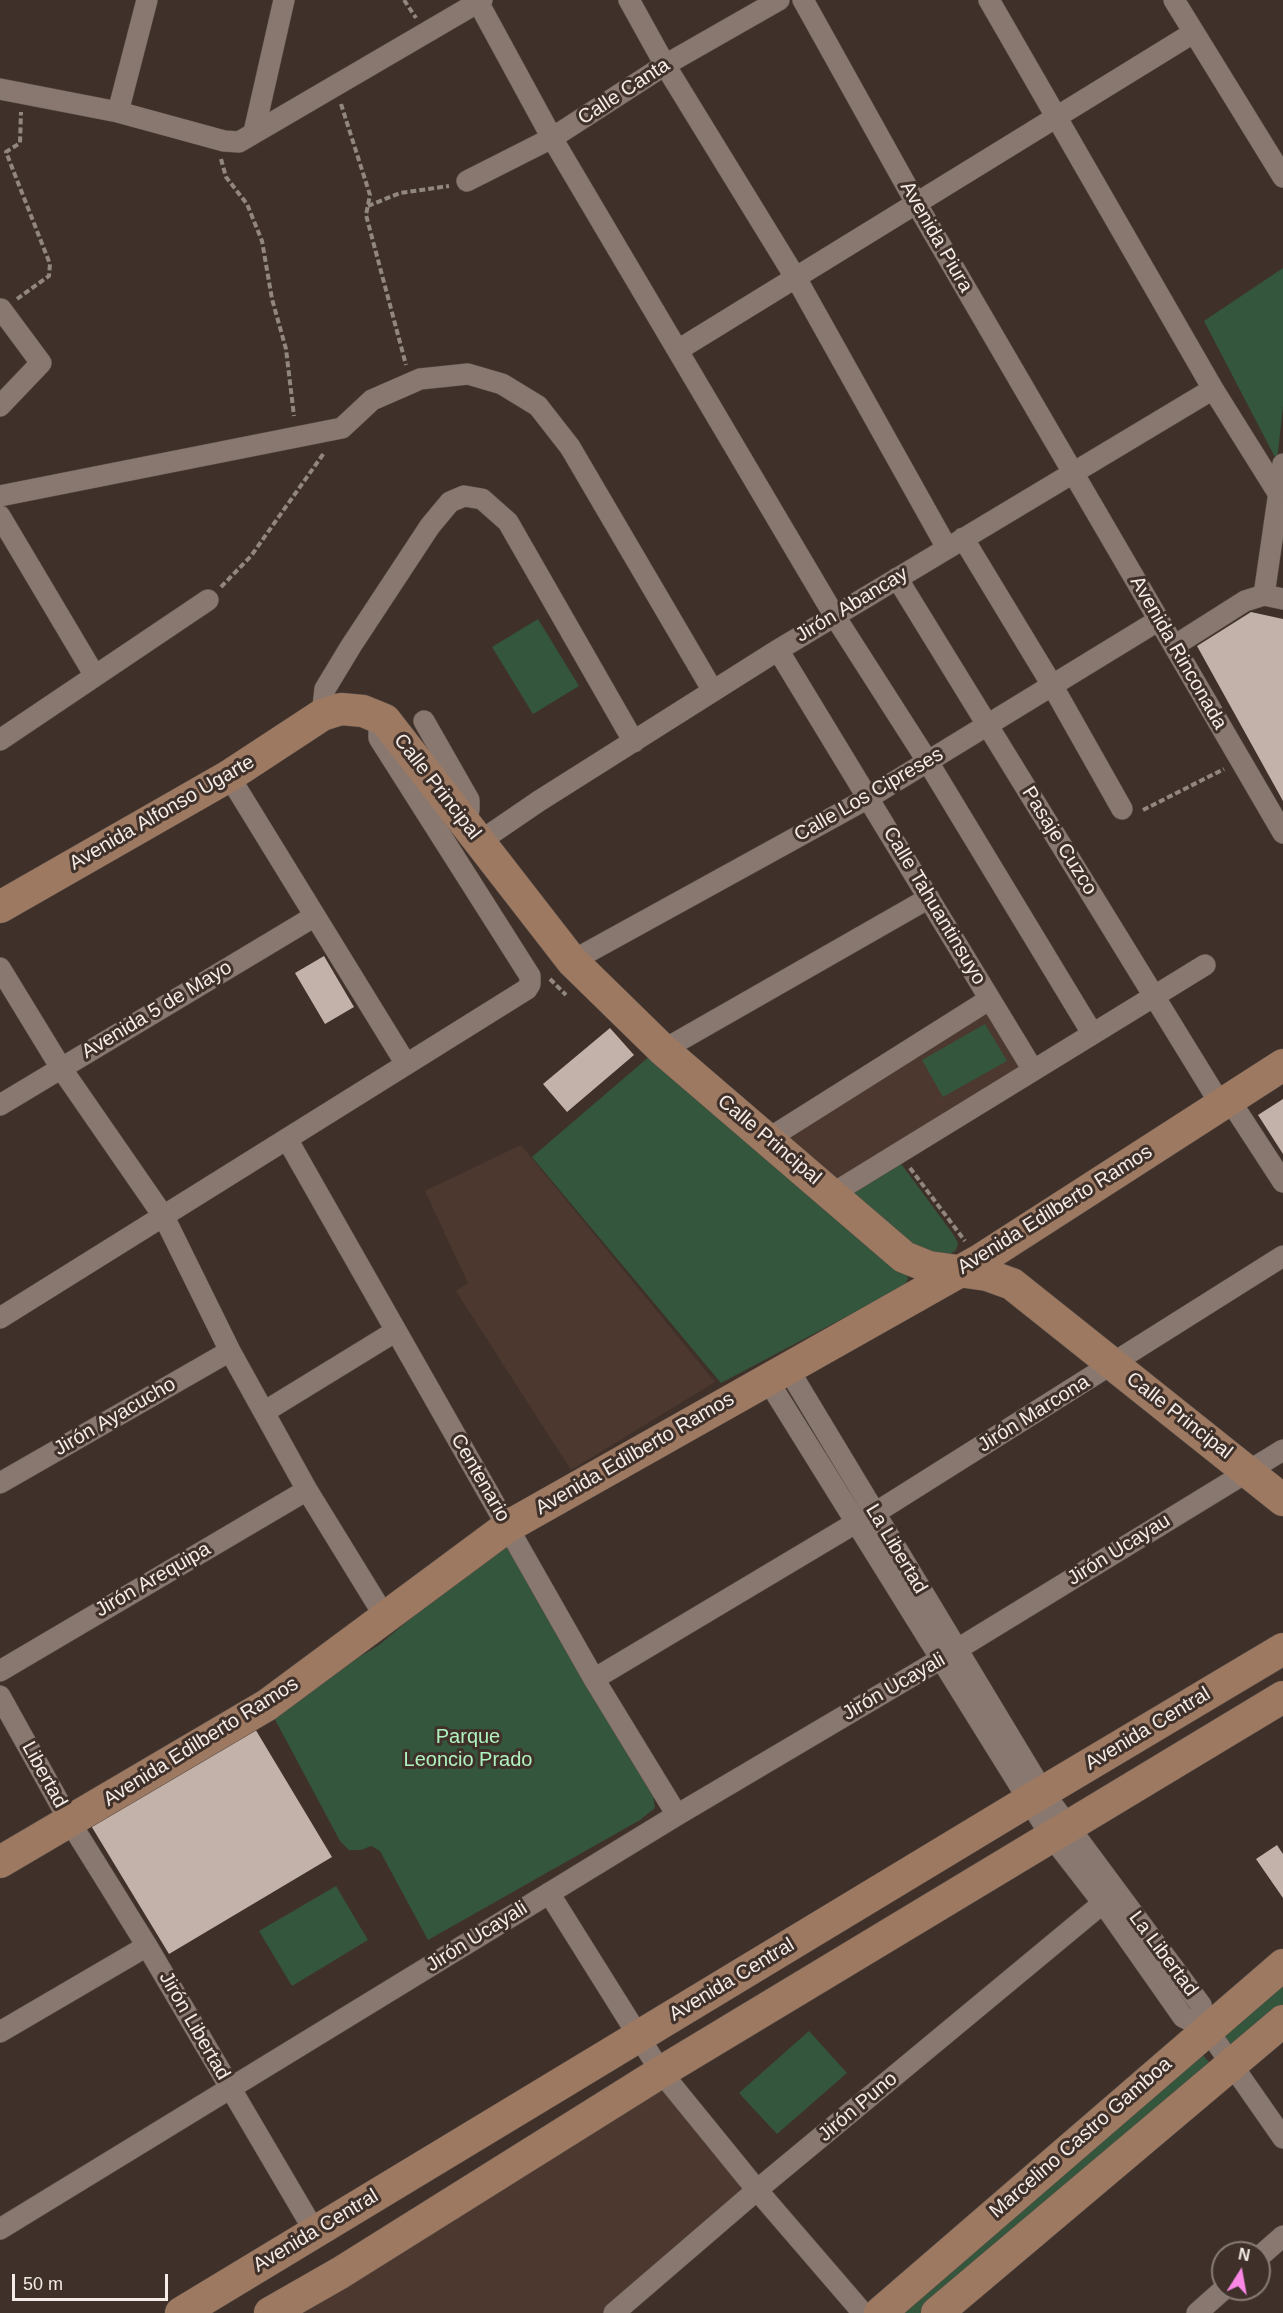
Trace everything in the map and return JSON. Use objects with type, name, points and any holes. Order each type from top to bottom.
[{"type":"main road","name":"Calle Principal","points":[[322,715],[341,709],[363,711],[385,720],[573,961],[663,1050],[904,1257],[928,1267],[969,1266],[1012,1284],[1283,1500]]},
{"type":"main road","name":"Avenida Alfonso Ugarte","points":[[0,907],[229,776],[322,715]]},
{"type":"main road","name":"Avenida Edilberto Ramos","points":[[0,1862],[267,1705],[507,1527],[969,1266],[1283,1065]]},
{"type":"main road","name":"Avenida Central","points":[[181,2313],[1283,1649]]},
{"type":"main road","points":[[270,2313],[340,2273],[661,2072],[1283,1697]]},
{"type":"main road","name":"Marcelino Castro Gamboa","points":[[880,2313],[1283,1965]]},
{"type":"main road","name":"Marcelino Castro Gamboa","points":[[937,2313],[1283,2020]]},
{"type":"street","points":[[118,112],[147,0]]},
{"type":"street","points":[[254,132],[284,0]]},
{"type":"street","points":[[629,0],[665,65],[955,543],[1052,685],[1122,809]]},
{"type":"street","name":"Calle Canta","points":[[467,181],[552,138],[665,65],[779,0]]},
{"type":"street","name":"Avenida Piura","points":[[803,0],[916,203],[1072,473]]},
{"type":"street","points":[[989,0],[1213,390],[1278,493]]},
{"type":"street","points":[[1174,0],[1283,177]]},
{"type":"street","points":[[0,89],[118,112],[224,141],[239,141],[480,1],[552,138],[834,615],[928,762],[1092,1034]]},
{"type":"street","points":[[678,350],[1193,33]]},
{"type":"street","points":[[0,406],[41,363],[1,310]]},
{"type":"street","points":[[0,496],[342,428],[372,400],[420,379],[468,374],[502,384],[538,406],[570,447],[713,691]]},
{"type":"street","name":"Jirón Abancay","points":[[470,830],[539,801],[834,615],[1213,390]]},
{"type":"street","points":[[1174,646],[1245,601],[1273,597],[1278,493],[1283,464]]},
{"type":"street","name":"Avenida Rinconada","points":[[1072,473],[1283,833]]},
{"type":"street","points":[[322,715],[325,689],[351,646],[430,526],[450,502],[464,496],[482,500],[508,522],[634,742]]},
{"type":"street","points":[[0,516],[95,676]]},
{"type":"street","name":"Pasaje Cuzco","points":[[897,578],[1154,996],[1225,1102],[1283,1182]]},
{"type":"street","points":[[0,740],[208,600]]},
{"type":"street","name":"Calle Los Cipreses","points":[[573,961],[868,798],[1159,620]]},
{"type":"street","name":"Calle Tahuantinsuyo","points":[[778,650],[1033,1070]]},
{"type":"street","points":[[0,1318],[527,989],[530,976],[379,738],[378,732],[385,720]]},
{"type":"street","points":[[424,721],[469,800],[470,830]]},
{"type":"street","points":[[229,776],[406,1064]]},
{"type":"street","points":[[663,1050],[929,898]]},
{"type":"street","name":"Avenida 5 de Mayo","points":[[0,1105],[315,916]]},
{"type":"street","points":[[832,1194],[1204,965]]},
{"type":"street","points":[[0,968],[61,1068],[164,1216],[230,1351],[307,1490],[385,1617]]},
{"type":"street","points":[[768,1139],[990,999]]},
{"type":"street","name":"Centenario","points":[[286,1139],[594,1679],[677,1815]]},
{"type":"street","name":"Jirón Marcona","points":[[594,1679],[866,1517],[1283,1256]]},
{"type":"street","points":[[264,1412],[396,1331]]},
{"type":"street","name":"Jirón Ayacucho","points":[[0,1483],[230,1351]]},
{"type":"street","name":"La Libertad","points":[[777,1373],[1103,1903],[1183,2017],[1207,2029]]},
{"type":"street","name":"Jirón Ucayau","points":[[950,1654],[1283,1450]]},
{"type":"street","name":"Jirón Arequipa","points":[[0,1671],[307,1490]]},
{"type":"street","name":"Jirón Ucayali","points":[[0,2229],[677,1815],[950,1654]]},
{"type":"street","name":"Libertad","points":[[0,1696],[70,1822]]},
{"type":"street","name":"Jirón Libertad","points":[[70,1822],[147,1946],[315,2232]]},
{"type":"street","name":"La Libertad","points":[[1059,1831],[1201,2005],[1207,2029]]},
{"type":"street","points":[[549,1893],[661,2072],[757,2190],[863,2313]]},
{"type":"street","name":"Jirón Puno","points":[[614,2313],[757,2190],[1103,1903]]},
{"type":"street","points":[[0,2032],[147,1946]]},
{"type":"street","points":[[1207,2029],[1283,2138]]},
{"type":"street","points":[[1271,2246],[1283,2236]]},
{"type":"street","points":[[1197,2313],[1211,2301]]},
{"type":"path","points":[[331,88],[342,106],[370,195],[366,215],[411,383]]},
{"type":"path","points":[[1,310],[43,283],[49,276],[50,264],[6,152],[20,143],[22,93]]},
{"type":"path","points":[[224,141],[220,162],[226,177],[247,204],[262,241],[272,298],[286,349],[294,418],[287,439]]},
{"type":"path","points":[[368,207],[400,193],[444,187],[467,181]]},
{"type":"path","points":[[208,600],[251,556],[342,428]]},
{"type":"path","points":[[1122,809],[1128,812],[1139,812],[1240,760]]},
{"type":"path","points":[[899,1153],[969,1266]]},
{"type":"shaded area","points":[[989,1010],[1026,1066],[835,1183],[784,1138]]},
{"type":"shaded area","points":[[521,1145],[715,1382],[571,1470],[456,1291],[468,1283],[425,1191]]},
{"type":"shaded area","points":[[663,2076],[754,2193],[614,2313],[265,2313]]},
{"type":"green space","points":[[1283,268],[1283,406],[1277,461],[1204,321]]},
{"type":"green space","points":[[538,619],[579,686],[533,714],[492,647]]},
{"type":"green space","points":[[985,1024],[1007,1061],[943,1097],[922,1060]]},
{"type":"green space","points":[[651,1055],[907,1270],[908,1279],[904,1286],[721,1383],[532,1157]]},
{"type":"green space","points":[[899,1161],[958,1243],[956,1250],[946,1257],[929,1260],[852,1191]]},
{"type":"green space","name":"Parque Leoncio Prado","points":[[509,1547],[653,1795],[655,1808],[640,1820],[428,1940],[380,1851],[371,1846],[361,1850],[349,1850],[340,1841],[271,1712],[379,1645],[481,1560]]},
{"type":"green space","points":[[336,1886],[368,1940],[292,1986],[259,1931]]},
{"type":"green space","points":[[1283,1977],[1283,2011],[1230,2051],[1219,2031]]},
{"type":"green space","points":[[809,2031],[847,2073],[777,2134],[739,2093]]},
{"type":"green space","points":[[1200,2052],[1211,2064],[930,2313],[889,2313]]},
{"type":"building","points":[[1251,612],[1283,619],[1283,801],[1197,646]]},
{"type":"building","points":[[324,956],[354,1007],[325,1024],[295,973]]},
{"type":"building","points":[[610,1028],[634,1055],[567,1112],[543,1084]]},
{"type":"building","points":[[1283,1099],[1283,1154],[1258,1115]]},
{"type":"building","points":[[254,1727],[332,1857],[169,1954],[90,1824]]},
{"type":"building","points":[[1277,1845],[1283,1854],[1283,1898],[1256,1859]]}]
